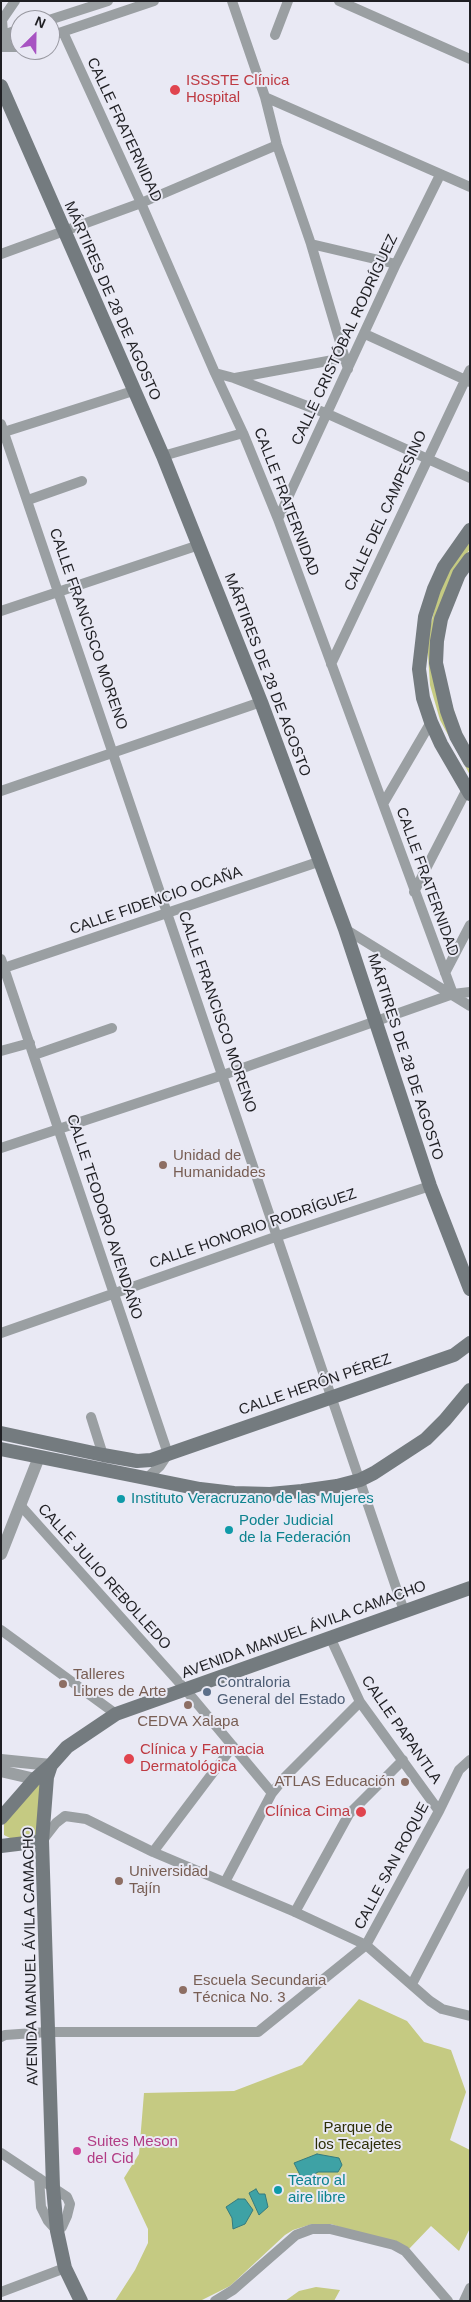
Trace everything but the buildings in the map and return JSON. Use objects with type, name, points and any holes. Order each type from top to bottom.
[{"type":"main road","name":"MÁRTIRES DE 28 DE AGOSTO","points":[[1,86],[163,456],[261,702],[321,861],[430,1186],[470,1289]]},
{"type":"main road","points":[[468,791],[431,722],[423,698],[419,669],[425,616],[434,589],[444,567],[470,530]]},
{"type":"main road","points":[[470,559],[459,574],[441,619],[436,663],[447,711],[456,736],[470,762]]},
{"type":"main road","name":"CALLE HERÓN PÉREZ","points":[[1,1434],[137,1461],[151,1460],[331,1396],[454,1355],[470,1343]]},
{"type":"main road","points":[[1,1449],[234,1494],[270,1494],[337,1486],[360,1480],[400,1457],[426,1439],[470,1390]]},
{"type":"main road","name":"AVENIDA MANUEL ÁVILA CAMACHO","points":[[81,2301],[65,2268],[57,2231],[54,2187],[42,1841],[47,1777],[50,1764],[67,1747],[116,1714],[470,1588]]},
{"type":"main road","points":[[1,1818],[50,1764]]},
{"type":"main road","points":[[4,1842],[42,1841]]},
{"type":"street","points":[[3,47],[2,20],[15,1]]},
{"type":"street","points":[[60,16],[108,1]]},
{"type":"street","points":[[60,33],[154,1]]},
{"type":"street","points":[[232,1],[265,97],[277,145],[311,244],[348,369]]},
{"type":"street","points":[[275,35],[288,1]]},
{"type":"street","points":[[339,1],[470,59]]},
{"type":"street","name":"CALLE FRATERNIDAD","points":[[63,32],[142,203],[215,374],[243,433],[278,519],[453,994]]},
{"type":"street","points":[[3,47],[10,33]]},
{"type":"street","points":[[265,97],[470,187]]},
{"type":"street","points":[[1,254],[142,203],[277,145]]},
{"type":"street","name":"CALLE CRISTÓBAL RODRÍGUEZ","points":[[278,519],[396,264],[440,175]]},
{"type":"street","points":[[311,244],[396,264]]},
{"type":"street","points":[[365,334],[467,381]]},
{"type":"street","points":[[234,378],[344,358]]},
{"type":"street","name":"CALLE DEL CAMPESINO","points":[[330,664],[467,381],[470,370]]},
{"type":"street","points":[[215,374],[234,378],[328,414],[470,478]]},
{"type":"street","points":[[2,430],[133,391]]},
{"type":"street","name":"CALLE FRANCISCO MORENO","points":[[2,430],[28,500],[114,752],[404,1611]]},
{"type":"street","points":[[163,456],[243,433]]},
{"type":"street","points":[[28,500],[82,481]]},
{"type":"street","points":[[1,611],[199,545]]},
{"type":"street","points":[[1,791],[261,702]]},
{"type":"street","points":[[383,804],[431,722]]},
{"type":"street","points":[[414,892],[468,791]]},
{"type":"street","name":"CALLE FIDENCIO OCAÑA","points":[[2,965],[321,861]]},
{"type":"street","points":[[445,973],[470,925]]},
{"type":"street","points":[[345,929],[470,1006]]},
{"type":"street","name":"CALLE TEODORO AVENDAÑO","points":[[2,965],[59,1128],[168,1454]]},
{"type":"street","points":[[1,1148],[223,1075],[453,994],[470,992]]},
{"type":"street","points":[[34,1055],[112,1028]]},
{"type":"street","points":[[1,1051],[30,1043]]},
{"type":"street","name":"CALLE HONORIO RODRÍGUEZ","points":[[1,1333],[114,1292],[430,1186]]},
{"type":"street","points":[[90,1416],[103,1455]]},
{"type":"street","points":[[147,1478],[160,1466],[168,1454]]},
{"type":"street","points":[[1,1554],[39,1457]]},
{"type":"street","name":"CALLE JULIO REBOLLEDO","points":[[20,1506],[185,1689],[272,1793]]},
{"type":"street","points":[[1,1630],[116,1714]]},
{"type":"street","name":"CALLE PAPANTLA","points":[[330,1637],[360,1702],[439,1811]]},
{"type":"street","points":[[225,1882],[272,1793],[285,1777],[360,1702]]},
{"type":"street","points":[[153,1852],[233,1746]]},
{"type":"street","points":[[1,1760],[50,1764]]},
{"type":"street","points":[[295,1912],[349,1814],[403,1760]]},
{"type":"street","name":"CALLE SAN ROQUE","points":[[1,2037],[5,2035],[48,2032],[258,2032],[366,1946],[459,1770],[470,1760]]},
{"type":"street","points":[[1,1772],[35,1779]]},
{"type":"street","points":[[42,1841],[56,1823],[65,1816],[86,1818],[153,1852],[295,1912],[366,1946],[442,2009],[470,2016]]},
{"type":"street","points":[[412,1984],[470,1873]]},
{"type":"street","points":[[1,2153],[54,2187]]},
{"type":"street","points":[[39,2178],[40,2203],[45,2217],[57,2231]]},
{"type":"street","points":[[215,2301],[233,2290],[296,2235],[312,2229],[330,2229],[394,2245],[405,2251],[448,2301]]},
{"type":"street","points":[[1,2292],[65,2268]]},
{"type":"street","points":[[464,2301],[470,2288]]},
{"type":"street","points":[[231,2301],[233,2290]]},
{"type":"green space","points":[[470,538],[470,549],[464,558],[433,640],[470,765],[470,775],[440,720],[430,685],[427,640],[439,591],[458,553]]},
{"type":"green space","points":[[39,1782],[42,1783],[40,1833],[25,1839],[10,1838],[4,1835],[4,1823]]},
{"type":"green space","name":"Parque de los Tecajetes","points":[[359,1999],[407,2021],[424,2042],[451,2050],[466,2092],[450,2140],[470,2150],[470,2228],[459,2251],[431,2226],[408,2250],[331,2224],[312,2224],[293,2230],[285,2235],[230,2286],[200,2301],[115,2301],[135,2270],[148,2243],[148,2229],[124,2178],[139,2154],[144,2093],[234,2091],[302,2065]]},
{"type":"green space","points":[[316,2287],[340,2290],[334,2301],[285,2301],[299,2291]]},
{"type":"water","points":[[317,2154],[339,2158],[342,2165],[338,2172],[318,2172],[303,2181],[294,2163]]},
{"type":"water","points":[[256,2189],[259,2194],[265,2194],[268,2207],[259,2215],[249,2193]]},
{"type":"water","points":[[238,2199],[245,2199],[253,2210],[245,2224],[233,2229],[232,2218],[226,2207]]},
{"type":"place","name":"ISSSTE Clínica Hospital","points":[[175,90]]},
{"type":"place","name":"Unidad de Humanidades","points":[[163,1165]]},
{"type":"place","name":"Instituto Veracruzano de las Mujeres","points":[[121,1499]]},
{"type":"place","name":"Poder Judicial de la Federación","points":[[229,1530]]},
{"type":"place","name":"Talleres Libres de Arte","points":[[63,1684]]},
{"type":"place","name":"Contraloria General del Estado","points":[[207,1692]]},
{"type":"place","name":"CEDVA Xalapa","points":[[188,1705]]},
{"type":"place","name":"Clínica y Farmacia Dermatológica","points":[[129,1759]]},
{"type":"place","name":"ATLAS Educación","points":[[405,1782]]},
{"type":"place","name":"Clínica Cima","points":[[361,1812]]},
{"type":"place","name":"Universidad Tajín","points":[[119,1881]]},
{"type":"place","name":"Escuela Secundaria Técnica No. 3","points":[[183,1990]]},
{"type":"place","name":"Suites Meson del Cid","points":[[77,2151]]},
{"type":"place","name":"Teatro al aire libre","points":[[278,2190]]}]
